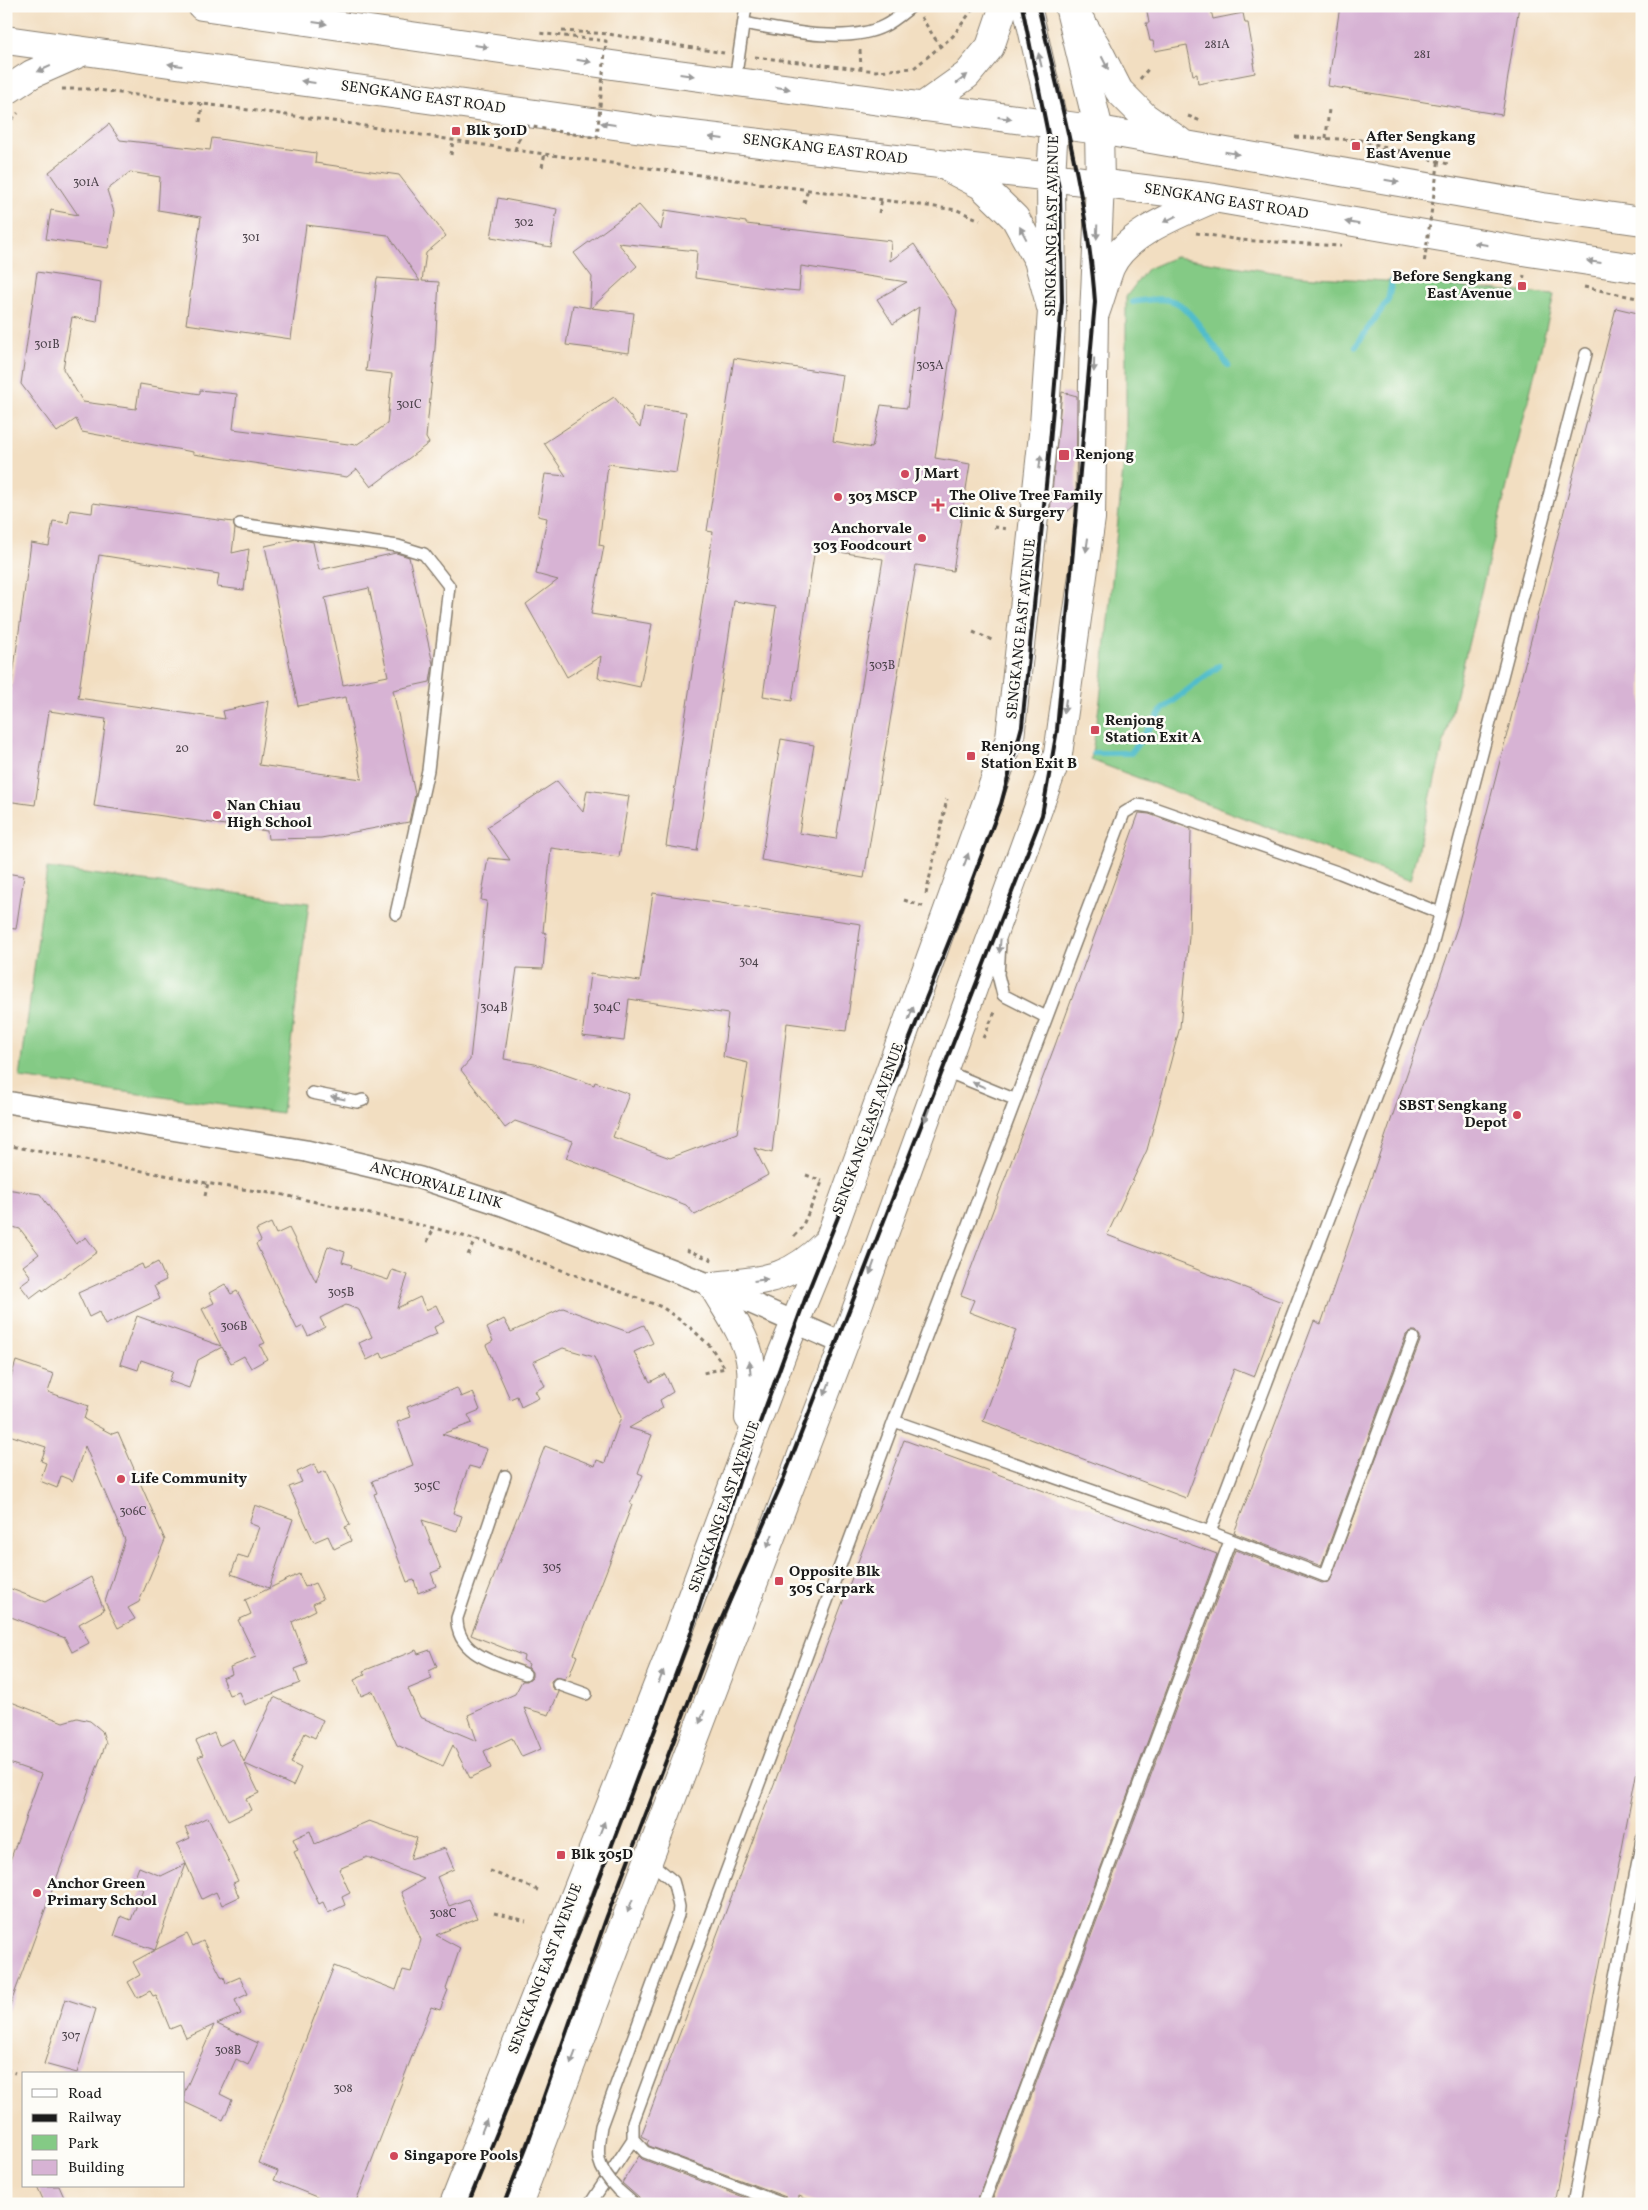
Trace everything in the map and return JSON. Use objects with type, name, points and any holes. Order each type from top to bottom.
[{"type":"main road","points":[[202,6],[737,68],[922,107],[1099,130],[1543,207],[1642,220]]},
{"type":"main road","points":[[922,107],[967,76],[990,46],[1004,6]]},
{"type":"main road","name":"SENGKANG EAST AVENUE","points":[[454,2204],[677,1636],[795,1322],[829,1240],[1010,738],[1044,425],[1052,311],[1051,177],[1054,125],[1027,6]]},
{"type":"main road","points":[[518,2204],[844,1344],[1058,754],[1091,518],[1094,316],[1100,183],[1099,130],[1070,6]]},
{"type":"main road","points":[[1070,6],[1096,46],[1119,91],[1145,117],[1184,145]]},
{"type":"main road","name":"SENGKANG EAST ROAD","points":[[6,40],[656,131],[938,163],[1214,198],[1501,248],[1642,269]]},
{"type":"main road","points":[[15,98],[32,74],[84,51]]},
{"type":"main road","points":[[938,163],[981,185],[1015,218],[1038,260],[1052,311]]},
{"type":"main road","points":[[1094,316],[1111,267],[1131,241],[1165,220],[1214,198]]},
{"type":"main road","points":[[745,1451],[752,1384],[749,1356],[714,1274],[768,1280],[791,1272],[811,1258],[829,1240]]},
{"type":"street","name":"ANCHORVALE LINK","points":[[6,1102],[306,1151],[420,1178],[714,1274],[795,1322],[844,1344]]},
{"type":"lane","points":[[737,68],[746,6]]},
{"type":"lane","points":[[744,23],[787,30],[859,34],[883,27],[915,10]]},
{"type":"lane","points":[[1210,1532],[1431,949],[1586,354]]},
{"type":"lane","points":[[240,524],[398,546],[424,554],[449,586],[428,770],[396,914]]},
{"type":"lane","points":[[590,2204],[633,2139],[633,2122],[1014,1099],[1124,813],[1137,805],[1151,807],[1340,873],[1440,913]]},
{"type":"lane","points":[[1005,898],[998,975],[1003,995],[1046,1017]]},
{"type":"lane","points":[[943,1070],[1014,1099]]},
{"type":"lane","points":[[312,1093],[357,1102],[363,1100]]},
{"type":"lane","points":[[894,1421],[1210,1532],[1325,1576],[1413,1338]]},
{"type":"lane","points":[[505,1476],[456,1624],[459,1635],[470,1650],[478,1656],[525,1674]]},
{"type":"lane","points":[[984,2204],[1230,1541]]},
{"type":"lane","points":[[558,1684],[586,1694]]},
{"type":"lane","points":[[1573,2204],[1642,1840]]},
{"type":"lane","points":[[634,2204],[607,2178],[600,2166],[597,2150],[601,2126],[678,1916],[679,1907],[673,1881],[648,1860]]},
{"type":"lane","points":[[633,2139],[645,2152],[783,2204]]},
{"type":"path","points":[[532,29],[608,34],[737,68],[876,71],[914,68],[953,36],[975,6]]},
{"type":"path","points":[[915,10],[940,46]]},
{"type":"path","points":[[515,150],[527,126],[597,138],[606,41],[538,33]]},
{"type":"path","points":[[1142,77],[1149,68]]},
{"type":"path","points":[[1132,74],[1138,81]]},
{"type":"path","points":[[55,91],[90,89],[515,150],[882,199],[957,210],[987,225]]},
{"type":"path","points":[[6,125],[15,98]]},
{"type":"path","points":[[200,122],[202,104]]},
{"type":"path","points":[[1326,138],[1329,109]]},
{"type":"path","points":[[1180,112],[1203,122]]},
{"type":"path","points":[[1286,136],[1360,140],[1456,166]]},
{"type":"path","points":[[451,154],[454,140]]},
{"type":"path","points":[[1356,146],[1439,158],[1424,264]]},
{"type":"path","points":[[542,167],[545,153]]},
{"type":"path","points":[[804,203],[808,189]]},
{"type":"path","points":[[878,213],[882,199]]},
{"type":"path","points":[[1192,233],[1240,240],[1348,247]]},
{"type":"path","points":[[1420,253],[1429,255]]},
{"type":"path","points":[[1515,273],[1524,275]]},
{"type":"path","points":[[1583,287],[1642,298]]},
{"type":"path","points":[[994,527],[1008,529]]},
{"type":"path","points":[[973,632],[992,640]]},
{"type":"path","points":[[926,895],[947,799]]},
{"type":"path","points":[[920,915],[924,904]]},
{"type":"path","points":[[6,1145],[208,1183],[284,1195],[434,1228],[558,1267],[662,1307],[704,1341],[725,1368],[703,1373]]},
{"type":"path","points":[[792,1240],[802,1227],[826,1172]]},
{"type":"path","points":[[806,1175],[817,1179]]},
{"type":"path","points":[[205,1196],[208,1183]]},
{"type":"path","points":[[427,1242],[434,1228]]},
{"type":"path","points":[[468,1255],[475,1240]]},
{"type":"path","points":[[680,1248],[714,1274]]},
{"type":"path","points":[[490,1871],[538,1890]]},
{"type":"path","points":[[494,1913],[526,1921]]},
{"type":"path","points":[[6,2070],[15,2073]]},
{"type":"green space","points":[[1175,257],[1299,276],[1419,283],[1554,295],[1410,881],[1091,760],[1100,700],[1126,440],[1126,297],[1147,269]]},
{"type":"green space","points":[[47,868],[309,903],[282,1113],[20,1078]]},
{"type":"building","points":[[1146,6],[1210,6],[1213,19],[1243,13],[1245,23],[1248,23],[1255,73],[1198,84],[1197,74],[1193,75],[1187,45],[1155,51],[1153,41],[1150,41],[1146,23],[1149,23]]},
{"type":"building","points":[[1340,6],[1519,6],[1502,115],[1328,86]]},
{"type":"building","points":[[109,124],[120,140],[210,150],[212,138],[316,153],[315,163],[399,175],[446,236],[426,253],[422,281],[439,282],[426,438],[429,443],[371,487],[357,469],[347,477],[193,454],[193,452],[82,432],[76,419],[57,432],[21,384],[37,272],[101,282],[97,322],[72,317],[63,369],[83,402],[136,409],[140,384],[200,394],[200,390],[237,394],[233,429],[356,445],[387,424],[392,374],[366,371],[377,278],[420,281],[388,235],[306,225],[291,339],[186,324],[201,217],[158,210],[160,177],[130,172],[107,190],[114,212],[108,248],[46,239],[51,210],[78,215],[49,172]]},
{"type":"building","points":[[498,198],[557,209],[551,247],[491,237]]},
{"type":"building","points":[[639,205],[661,230],[665,210],[746,222],[746,224],[891,241],[890,261],[914,244],[957,310],[935,458],[970,464],[953,571],[916,565],[864,878],[761,860],[781,739],[814,745],[799,833],[836,839],[883,559],[815,548],[792,701],[763,696],[776,607],[734,601],[697,851],[666,846],[713,532],[707,531],[734,358],[843,375],[833,441],[872,448],[881,405],[907,408],[919,307],[893,324],[877,299],[907,282],[801,266],[799,291],[764,288],[695,278],[697,251],[618,243],[637,266],[591,308],[634,313],[629,353],[566,345],[573,305],[590,308],[592,277],[574,253]]},
{"type":"building","name":"SBST Sengkang Depot","points":[[1616,308],[1642,314],[1642,1744],[1554,2204],[991,2204],[1235,1550],[1322,1583],[1330,1581],[1420,1341],[1420,1336],[1416,1331],[1411,1331],[1406,1335],[1321,1566],[1234,1533],[1314,1321],[1321,1324],[1458,925]]},
{"type":"building","points":[[1062,392],[1077,396],[1076,504],[1068,511],[1056,514],[1050,512]]},
{"type":"building","points":[[614,397],[640,428],[644,406],[686,412],[676,473],[608,464],[599,545],[604,546],[591,614],[652,624],[640,687],[598,678],[601,656],[567,677],[526,604],[558,580],[536,574],[547,518],[538,516],[545,474],[566,476],[544,443]]},
{"type":"building","name":"Nan Chiau High School","points":[[93,503],[233,522],[235,529],[232,553],[249,549],[244,590],[217,587],[219,574],[99,555],[78,698],[225,719],[223,711],[269,701],[259,765],[362,779],[346,697],[298,706],[265,546],[296,539],[313,542],[319,570],[396,553],[409,557],[433,664],[430,682],[393,690],[415,794],[409,822],[321,838],[268,839],[267,831],[94,806],[106,719],[49,711],[35,805],[6,801],[6,690],[11,690],[31,543],[49,546],[53,521],[68,523],[70,510],[92,513]],"holes":[[[369,588],[388,676],[343,685],[325,598]]]},
{"type":"building","points":[[557,781],[583,812],[587,790],[629,796],[619,857],[551,848],[543,932],[546,933],[543,969],[517,968],[504,1059],[535,1064],[594,1085],[595,1082],[629,1094],[613,1137],[670,1158],[737,1133],[748,1063],[723,1057],[728,1014],[629,999],[624,1041],[582,1036],[590,974],[640,981],[653,893],[861,924],[846,1031],[787,1023],[772,1153],[754,1148],[768,1175],[695,1215],[686,1205],[566,1158],[573,1141],[515,1121],[505,1128],[461,1070],[470,1060],[487,901],[481,900],[488,858],[510,860],[487,827]]},
{"type":"building","points":[[1139,813],[1149,814],[1191,829],[1189,937],[1180,1027],[1147,1150],[1107,1235],[1282,1302],[1254,1377],[1234,1369],[1186,1498],[983,1421],[1016,1330],[969,1312],[974,1300],[961,1295],[1054,1048]]},
{"type":"building","points":[[6,873],[24,876],[16,929],[6,928]]},
{"type":"building","points":[[6,1189],[40,1194],[76,1244],[86,1237],[97,1252],[43,1291],[42,1289],[30,1298],[20,1285],[31,1277],[23,1266],[39,1254],[20,1229],[6,1225]]},
{"type":"building","points":[[271,1223],[276,1234],[289,1228],[316,1282],[328,1246],[345,1252],[342,1262],[352,1265],[351,1268],[388,1280],[392,1270],[408,1275],[397,1308],[420,1297],[426,1310],[436,1305],[444,1322],[434,1327],[437,1334],[383,1358],[381,1353],[367,1360],[359,1343],[372,1337],[359,1310],[346,1305],[320,1318],[325,1327],[308,1336],[303,1326],[297,1329],[256,1244],[261,1241],[256,1230]]},
{"type":"building","points":[[158,1262],[166,1280],[154,1286],[160,1299],[105,1325],[99,1312],[89,1317],[78,1293],[142,1264],[144,1269]]},
{"type":"building","points":[[225,1284],[231,1294],[237,1291],[265,1343],[260,1345],[267,1359],[251,1368],[244,1356],[231,1363],[222,1347],[198,1360],[189,1388],[169,1381],[173,1371],[141,1360],[138,1370],[120,1364],[137,1316],[221,1346],[202,1309],[214,1303],[209,1293]]},
{"type":"building","points":[[563,1308],[628,1332],[644,1325],[653,1343],[634,1352],[650,1382],[665,1374],[673,1392],[660,1400],[663,1408],[629,1428],[652,1435],[638,1473],[643,1475],[630,1504],[632,1505],[574,1654],[577,1656],[569,1676],[567,1675],[565,1679],[556,1677],[551,1681],[552,1688],[559,1692],[549,1715],[524,1708],[541,1749],[522,1757],[512,1738],[484,1751],[491,1768],[470,1778],[453,1745],[443,1766],[397,1745],[373,1691],[361,1696],[354,1680],[365,1675],[363,1671],[416,1650],[418,1654],[430,1650],[437,1667],[429,1671],[432,1679],[408,1689],[420,1717],[477,1741],[468,1715],[515,1694],[522,1681],[527,1681],[532,1677],[532,1672],[528,1667],[529,1664],[523,1660],[524,1656],[471,1635],[545,1446],[595,1466],[597,1460],[605,1463],[621,1417],[594,1357],[563,1348],[533,1362],[545,1386],[535,1391],[539,1398],[521,1407],[517,1396],[510,1399],[486,1345],[493,1341],[487,1328],[504,1319],[511,1332]]},
{"type":"building","points":[[16,1361],[54,1374],[48,1392],[88,1406],[84,1419],[112,1434],[118,1432],[165,1540],[139,1602],[128,1608],[135,1619],[118,1628],[105,1602],[125,1540],[85,1446],[73,1481],[61,1476],[57,1488],[40,1481],[46,1463],[41,1461],[46,1447],[6,1434],[6,1393]]},
{"type":"building","points":[[457,1388],[461,1397],[473,1392],[480,1410],[468,1415],[472,1423],[442,1434],[487,1449],[480,1469],[469,1466],[460,1490],[453,1513],[462,1516],[457,1531],[422,1520],[441,1569],[431,1573],[436,1586],[418,1593],[414,1580],[407,1582],[374,1494],[377,1493],[372,1481],[413,1465],[397,1422],[411,1417],[407,1407]]},
{"type":"building","points":[[904,1440],[1217,1554],[976,2204],[820,2204],[799,2196],[797,2204],[790,2204],[786,2197],[649,2146],[647,2143],[649,2140],[641,2136]]},
{"type":"building","points":[[314,1464],[318,1474],[325,1471],[350,1525],[345,1527],[351,1541],[334,1549],[328,1536],[314,1542],[289,1487],[302,1482],[297,1472]]},
{"type":"building","points":[[255,1505],[293,1519],[269,1588],[231,1574],[238,1555],[248,1558],[259,1527],[249,1523]]},
{"type":"building","points":[[299,1574],[305,1587],[315,1583],[323,1599],[313,1604],[316,1610],[292,1622],[308,1664],[295,1669],[300,1683],[244,1705],[239,1692],[229,1695],[222,1678],[232,1674],[230,1667],[256,1657],[238,1620],[251,1614],[245,1600]]},
{"type":"building","points":[[91,1577],[104,1610],[79,1624],[89,1643],[72,1652],[65,1638],[6,1615],[6,1587],[45,1602]]},
{"type":"building","points":[[274,1697],[323,1720],[315,1738],[305,1733],[291,1763],[301,1768],[293,1786],[245,1764],[259,1793],[246,1799],[251,1810],[228,1821],[198,1757],[203,1755],[196,1741],[214,1733],[219,1746],[233,1739],[244,1762]]},
{"type":"building","points":[[6,1700],[63,1722],[77,1718],[90,1721],[102,1731],[106,1743],[8,2011],[6,2010],[6,1872],[41,1774],[6,1762]]},
{"type":"building","points":[[208,1817],[238,1881],[233,1883],[239,1897],[222,1905],[216,1892],[202,1899],[177,1844],[190,1838],[185,1828]]},
{"type":"building","points":[[369,1821],[417,1838],[410,1859],[445,1848],[454,1869],[437,1877],[449,1906],[468,1899],[477,1918],[436,1935],[460,1948],[446,1989],[448,1990],[440,2010],[431,2007],[355,2204],[317,2204],[319,2198],[274,2180],[278,2171],[258,2163],[334,1966],[396,1990],[403,1970],[411,1972],[421,1940],[401,1892],[424,1879],[367,1857],[339,1869],[350,1893],[342,1897],[345,1905],[328,1913],[323,1902],[319,1904],[294,1852],[298,1850],[293,1839],[310,1831],[315,1844]]},
{"type":"building","points":[[186,1864],[155,1950],[114,1936],[121,1916],[131,1920],[143,1889],[132,1885],[139,1867],[161,1876]]},
{"type":"building","points":[[187,1934],[193,1946],[203,1941],[226,1983],[240,1977],[248,1994],[235,2000],[241,2014],[217,2024],[258,2043],[248,2065],[236,2059],[220,2094],[232,2100],[223,2120],[185,2102],[185,2091],[214,2025],[186,2038],[180,2025],[170,2029],[156,1995],[153,1996],[150,1991],[137,1998],[128,1982],[140,1975],[133,1962]]},
{"type":"building","points":[[65,1999],[96,2009],[77,2072],[44,2064]]},
{"type":"building","points":[[639,2156],[642,2159],[761,2204],[641,2204],[639,2198],[622,2183]]},
{"type":"building","points":[[38,2188],[60,2188],[67,2204],[45,2204]]},
{"type":"waterway","points":[[1356,346],[1388,300],[1392,281]]},
{"type":"waterway","points":[[1133,302],[1163,299],[1179,304],[1198,323],[1228,365]]},
{"type":"waterway","points":[[1094,753],[1131,753],[1163,709],[1219,666]]},
{"type":"railway","points":[[468,2204],[585,1917],[690,1636],[744,1466],[807,1294],[952,934],[1001,804],[1022,726],[1062,301],[1060,193],[1022,6]]},
{"type":"railway","points":[[504,2204],[527,2145],[606,1919],[710,1645],[781,1485],[1042,815],[1057,730],[1095,302],[1080,190],[1038,6]]},
{"type":"place","name":"Blk 301D","points":[[456,131]]},
{"type":"place","name":"After Sengkang East Avenue","points":[[1356,146]]},
{"type":"place","name":"Before Sengkang East Avenue","points":[[1522,286]]},
{"type":"place","name":"Renjong","points":[[1064,455]]},
{"type":"place","name":"J Mart","points":[[905,474]]},
{"type":"place","name":"303 MSCP","points":[[838,497]]},
{"type":"place","name":"The Olive Tree Family Clinic & Surgery","points":[[938,505]]},
{"type":"place","name":"Anchorvale 303 Foodcourt","points":[[922,538]]},
{"type":"place","name":"Renjong Station Exit A","points":[[1095,730]]},
{"type":"place","name":"Renjong Station Exit B","points":[[971,756]]},
{"type":"place","name":"Nan Chiau High School","points":[[217,815]]},
{"type":"place","name":"SBST Sengkang Depot","points":[[1517,1115]]},
{"type":"place","name":"Life Community","points":[[121,1479]]},
{"type":"place","name":"Opposite Blk 305 Carpark","points":[[779,1581]]},
{"type":"place","name":"Blk 305D","points":[[561,1855]]},
{"type":"place","name":"Anchor Green Primary School","points":[[37,1893]]},
{"type":"place","name":"Singapore Pools","points":[[394,2156]]}]
